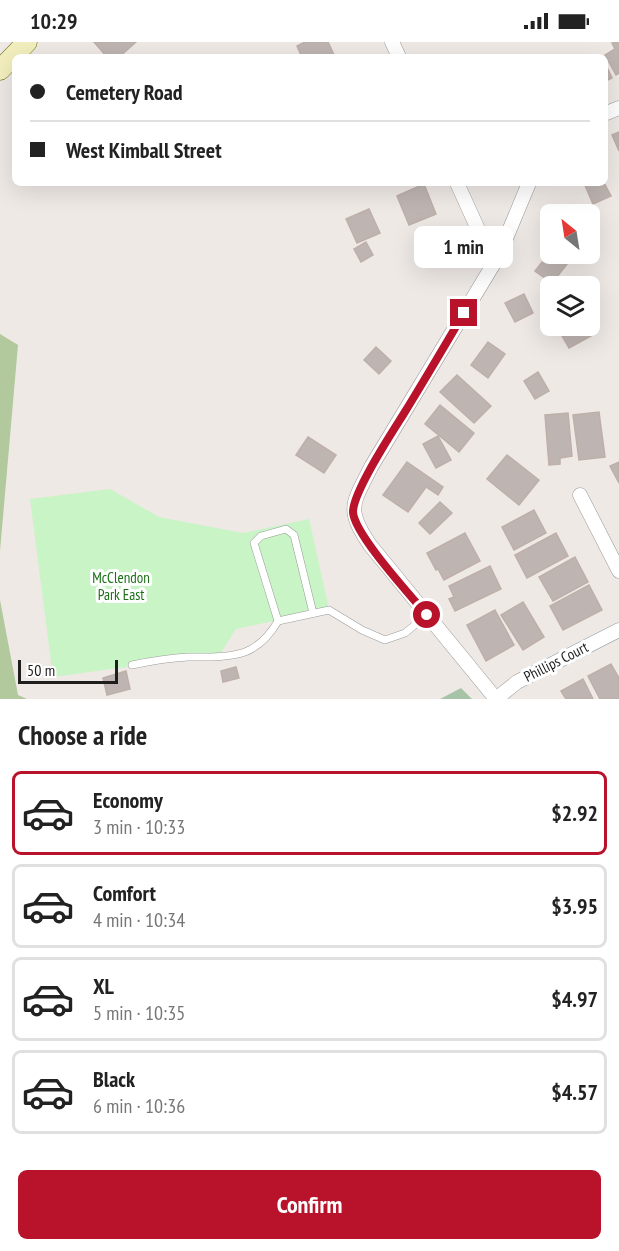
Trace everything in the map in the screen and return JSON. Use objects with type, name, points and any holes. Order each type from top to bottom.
[{"type":"main road","points":[[15,54],[27,42]]},
{"type":"main road","points":[[0,70],[12,58]]},
{"type":"street","points":[[458,186],[482,238],[499,255]]},
{"type":"street","points":[[496,699],[370,545],[358,527],[353,512],[357,497],[371,467],[499,255],[528,186]]},
{"type":"street","points":[[580,495],[619,571]]},
{"type":"street","name":"Phillips Court","points":[[496,699],[517,682],[619,630]]},
{"type":"lane","points":[[132,664],[157,659],[243,653],[257,646],[270,635],[278,621],[254,543],[261,536],[286,529],[294,536],[314,613]]},
{"type":"lane","points":[[278,621],[329,610],[362,630],[385,640],[405,633],[427,615]]},
{"type":"green space","points":[[0,334],[18,345],[0,551]]},
{"type":"green space","name":"McClendon Park East","points":[[110,489],[159,517],[243,533],[309,519],[329,609],[236,629],[220,654],[53,677],[30,499]]},
{"type":"green space","points":[[0,600],[18,695],[27,699],[0,699]]},
{"type":"green space","points":[[461,688],[472,699],[440,699]]},
{"type":"building","points":[[94,42],[136,42],[122,54],[104,54]]},
{"type":"building","points":[[305,42],[328,42],[334,54],[301,54],[297,46]]},
{"type":"building","points":[[619,42],[619,73],[616,75],[607,54],[615,49],[612,43]]},
{"type":"building","points":[[619,132],[619,151],[612,135]]},
{"type":"building","points":[[425,186],[436,214],[409,225],[397,196]]},
{"type":"building","points":[[585,186],[606,186],[611,196],[593,204]]},
{"type":"building","points":[[369,209],[380,233],[357,243],[346,219]]},
{"type":"building","points":[[366,242],[373,255],[361,262],[354,249]]},
{"type":"building","points":[[541,264],[567,264],[558,276],[542,276],[535,271]]},
{"type":"building","points":[[524,294],[533,313],[515,322],[505,303]]},
{"type":"building","points":[[562,336],[591,336],[569,348]]},
{"type":"building","points":[[488,342],[505,354],[488,378],[471,365]]},
{"type":"building","points":[[376,347],[391,361],[379,374],[364,360]]},
{"type":"building","points":[[538,372],[549,391],[535,399],[524,381]]},
{"type":"building","points":[[457,375],[491,406],[474,423],[440,392]]},
{"type":"building","points":[[440,405],[474,433],[459,452],[425,424]]},
{"type":"building","points":[[599,412],[605,457],[579,460],[573,415]]},
{"type":"building","points":[[568,413],[572,456],[560,458],[560,464],[549,465],[545,415]]},
{"type":"building","points":[[438,436],[451,460],[436,468],[423,444]]},
{"type":"building","points":[[308,437],[336,455],[324,473],[296,455]]},
{"type":"building","points":[[507,455],[539,480],[519,505],[487,479]]},
{"type":"building","points":[[407,462],[443,487],[438,495],[426,487],[408,512],[383,495]]},
{"type":"building","points":[[619,462],[619,483],[610,466]]},
{"type":"building","points":[[440,502],[452,513],[430,534],[419,523]]},
{"type":"building","points":[[534,510],[546,533],[514,550],[502,527]]},
{"type":"building","points":[[465,533],[480,561],[444,580],[427,553]]},
{"type":"building","points":[[556,533],[568,556],[527,578],[515,555]]},
{"type":"building","points":[[575,557],[588,582],[553,601],[539,577]]},
{"type":"building","points":[[490,566],[501,589],[455,611],[449,599],[454,597],[449,586]]},
{"type":"building","points":[[589,585],[602,610],[563,630],[550,606]]},
{"type":"building","points":[[523,602],[544,637],[523,650],[501,615]]},
{"type":"building","points":[[495,610],[514,645],[486,661],[467,625]]},
{"type":"building","points":[[611,664],[619,678],[619,699],[600,699],[588,676]]},
{"type":"building","points":[[236,667],[239,678],[223,682],[221,671]]},
{"type":"building","points":[[126,671],[130,689],[107,695],[103,678]]},
{"type":"building","points":[[583,679],[593,699],[566,699],[561,691]]},
{"type":"route","points":[[427,615],[370,545],[358,527],[353,512],[357,497],[371,467],[464,313]]}]
